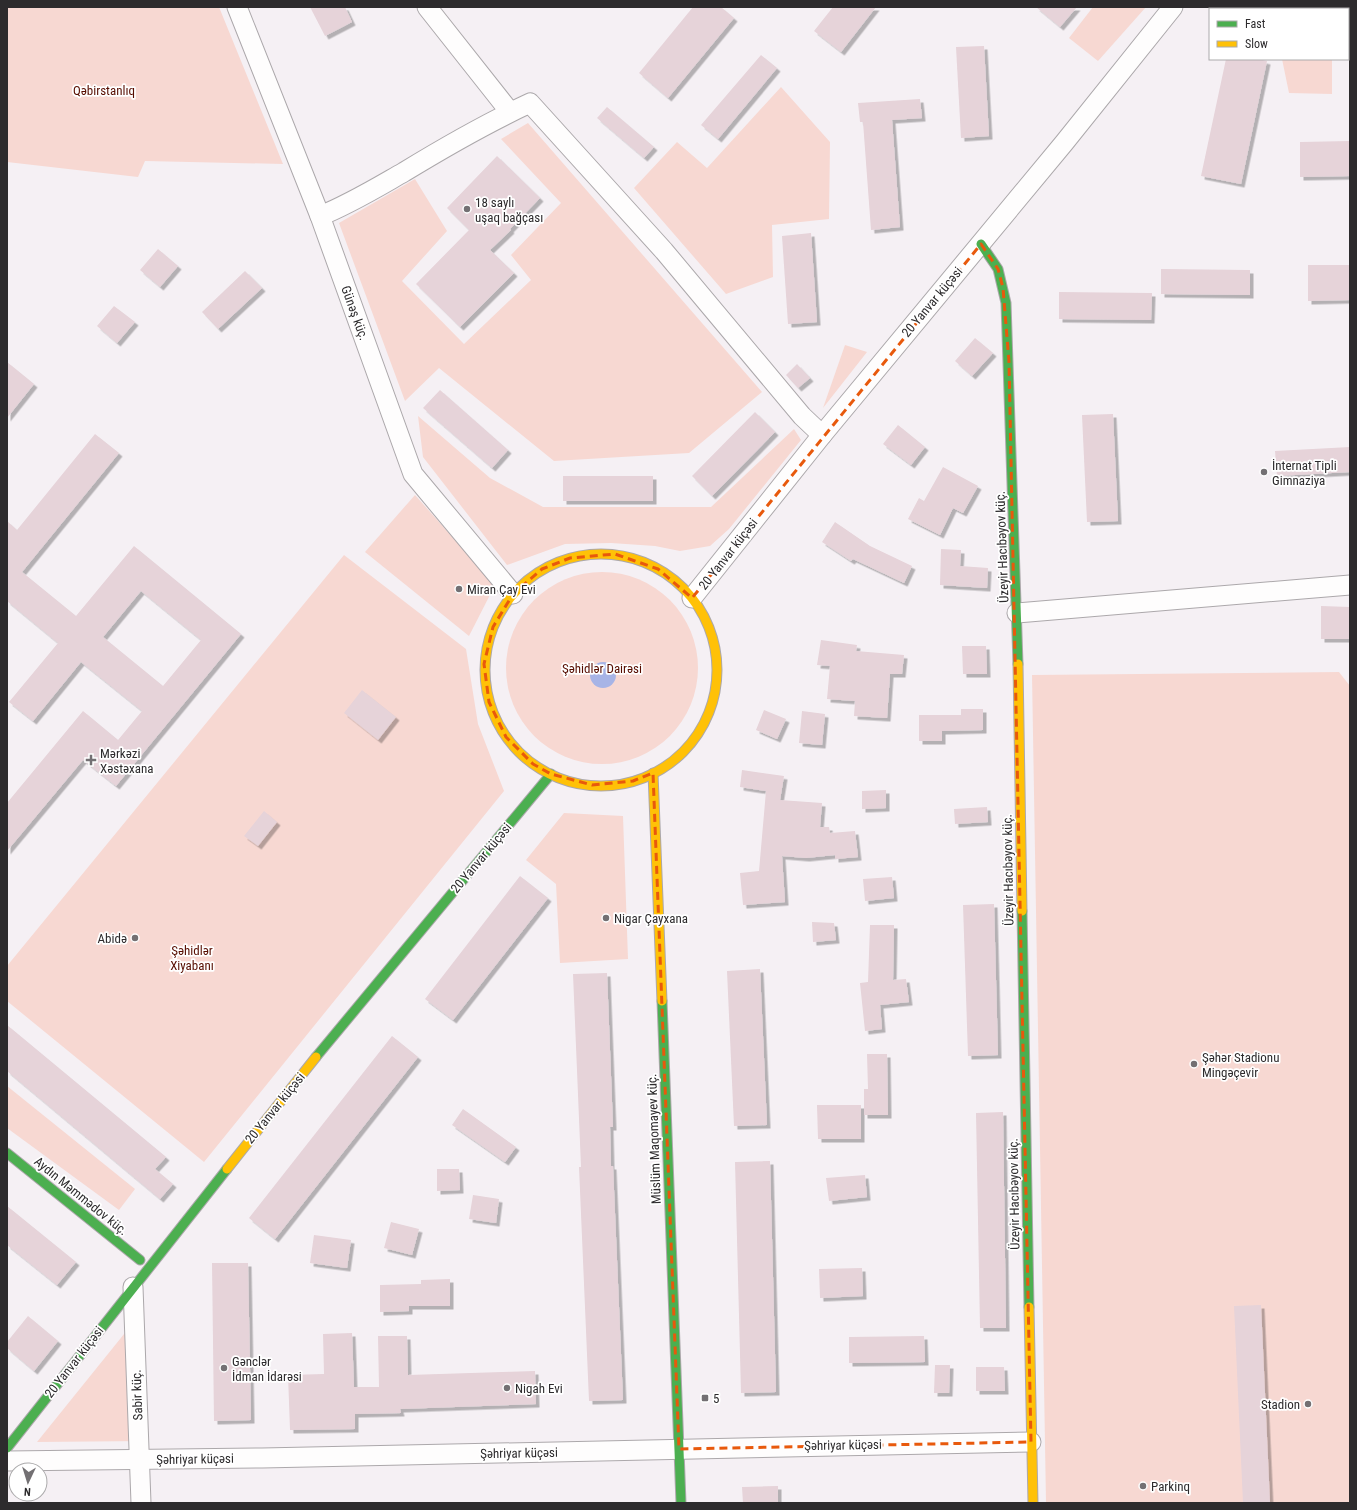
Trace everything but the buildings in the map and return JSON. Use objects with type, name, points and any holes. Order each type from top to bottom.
[{"type":"main road","name":"Üzeyir Hacıbəyov küç.","points":[[981,244],[998,269],[1006,303],[1009,362],[1017,614],[1033,1503]]},
{"type":"main road","points":[[592,554],[615,554],[637,559],[658,569],[677,582],[692,598],[705,618],[713,639],[717,661],[714,691],[711,706],[702,727],[689,745],[672,761],[653,773],[633,781],[612,785],[592,785],[571,782],[551,774],[533,764],[506,736],[489,702],[484,664],[493,627],[512,594],[542,569],[570,558],[592,554]]},
{"type":"main road","name":"Müslüm Maqomayev küç.","points":[[653,773],[680,1503]]},
{"type":"main road","name":"20 Yanvar küçəsi","points":[[7,1448],[310,1064],[551,774]]},
{"type":"main road","name":"Aydın Məmmədov küç.","points":[[7,1153],[140,1260]]},
{"type":"street","name":"Günəş küç.","points":[[237,7],[320,216],[413,474],[512,594]]},
{"type":"street","points":[[427,7],[510,112]]},
{"type":"street","name":"20 Yanvar küçəsi","points":[[692,598],[822,435],[1069,137],[1173,7]]},
{"type":"street","points":[[320,216],[344,207],[453,143],[510,112],[530,103],[664,251],[802,416],[822,435]]},
{"type":"street","points":[[1017,614],[1350,586]]},
{"type":"street","name":"Sabir küç.","points":[[133,1287],[142,1503]]},
{"type":"street","name":"Şəhriyar küçəsi","points":[[7,1461],[1031,1442]]},
{"type":"highlighted area","points":[[981,244],[998,269],[1003,288],[1009,362],[1031,1442],[679,1449],[653,773],[633,781],[592,785],[551,774],[533,764],[506,737],[489,702],[484,664],[493,627],[513,594],[542,569],[570,558],[615,554],[658,569],[692,598]]},
{"type":"green space","name":"Qəbirstanlıq","points":[[7,7],[219,7],[283,164],[145,161],[138,177],[7,162]]},
{"type":"green space","points":[[1093,7],[1146,7],[1098,61],[1069,38]]},
{"type":"green space","points":[[1252,7],[1332,7],[1332,8]]},
{"type":"green space","points":[[1282,60],[1332,60],[1332,94],[1289,93]]},
{"type":"green space","points":[[781,87],[830,142],[829,219],[772,225],[773,277],[726,294],[634,188],[677,142],[707,168]]},
{"type":"green space","points":[[528,123],[762,392],[689,453],[554,461],[439,368],[405,401],[339,223],[415,179],[447,231],[402,281],[464,344],[531,280],[511,255],[561,203],[501,139]]},
{"type":"green space","points":[[845,345],[867,352],[823,408]]},
{"type":"green space","points":[[418,416],[490,478],[543,507],[711,507],[794,429],[801,440],[729,529],[710,546],[680,551],[655,546],[611,543],[565,544],[507,565],[423,457]]},
{"type":"green space","points":[[415,495],[495,585],[469,636],[365,552]]},
{"type":"green space","name":"Şəhidlər Xiyabanı","points":[[344,555],[466,649],[478,724],[504,791],[204,1162],[7,1001],[7,966]]},
{"type":"green space","name":"Şəhidlər Dairəsi","points":[[593,572],[611,572],[639,579],[655,588],[670,600],[682,615],[691,631],[698,659],[698,677],[691,705],[682,721],[670,736],[655,748],[639,757],[611,764],[593,764],[574,760],[557,753],[541,742],[528,729],[517,713],[510,696],[506,677],[506,659],[510,640],[517,623],[528,607],[541,594],[557,583],[574,576]]},
{"type":"green space","name":"Şəhər Stadionu Mingəçevir","points":[[1339,672],[1350,686],[1350,1503],[1046,1503],[1032,675]]},
{"type":"green space","points":[[564,813],[623,816],[628,959],[560,963],[556,884],[526,860]]},
{"type":"green space","points":[[7,1086],[135,1189],[119,1210],[7,1128]]},
{"type":"green space","points":[[141,1313],[147,1441],[37,1442]]},
{"type":"water","points":[[603,662],[612,666],[616,675],[612,684],[603,688],[594,684],[590,675],[594,666]]},
{"type":"traffic: fast","points":[[981,244],[998,269],[1006,303],[1018,664]]},
{"type":"traffic: fast","points":[[316,1057],[551,774]]},
{"type":"traffic: fast","points":[[1022,911],[1029,1307]]},
{"type":"traffic: fast","points":[[662,1001],[681,1503]]},
{"type":"traffic: fast","points":[[7,1153],[140,1260]]},
{"type":"traffic: fast","points":[[7,1448],[227,1169]]},
{"type":"traffic: slow","points":[[601,554],[635,559],[645,563],[665,574],[683,588],[697,606],[708,626],[712,636],[717,670],[712,704],[708,714],[697,734],[683,752],[665,766],[645,777],[635,781],[601,786],[567,781],[557,777],[537,766],[519,752],[505,734],[494,714],[490,704],[485,670],[490,636],[494,626],[505,606],[519,588],[537,574],[557,563],[567,559],[601,554]]},
{"type":"traffic: slow","points":[[1018,664],[1022,911]]},
{"type":"traffic: slow","points":[[653,773],[662,1001]]},
{"type":"traffic: slow","points":[[227,1169],[316,1057]]},
{"type":"traffic: slow","points":[[1029,1307],[1033,1503]]},
{"type":"place","name":"18 saylı uşaq bağçası","points":[[467,209]]},
{"type":"place","name":"İnternat Tipli Gimnaziya","points":[[1264,472]]},
{"type":"place","name":"Miran Çay Evi","points":[[459,589]]},
{"type":"place","name":"Mərkəzi Xəstəxana","points":[[91,760]]},
{"type":"place","name":"Nigar Çayxana","points":[[606,918]]},
{"type":"place","name":"Abidə","points":[[135,938]]},
{"type":"place","name":"Şəhər Stadionu Mingəçevir","points":[[1194,1064]]},
{"type":"place","name":"Gənclər İdman İdarəsi","points":[[224,1368]]},
{"type":"place","name":"Nigah Evi","points":[[507,1388]]},
{"type":"place","name":"5","points":[[705,1398]]},
{"type":"place","name":"Stadion","points":[[1308,1404]]},
{"type":"place","name":"Parkinq","points":[[1143,1486]]}]
